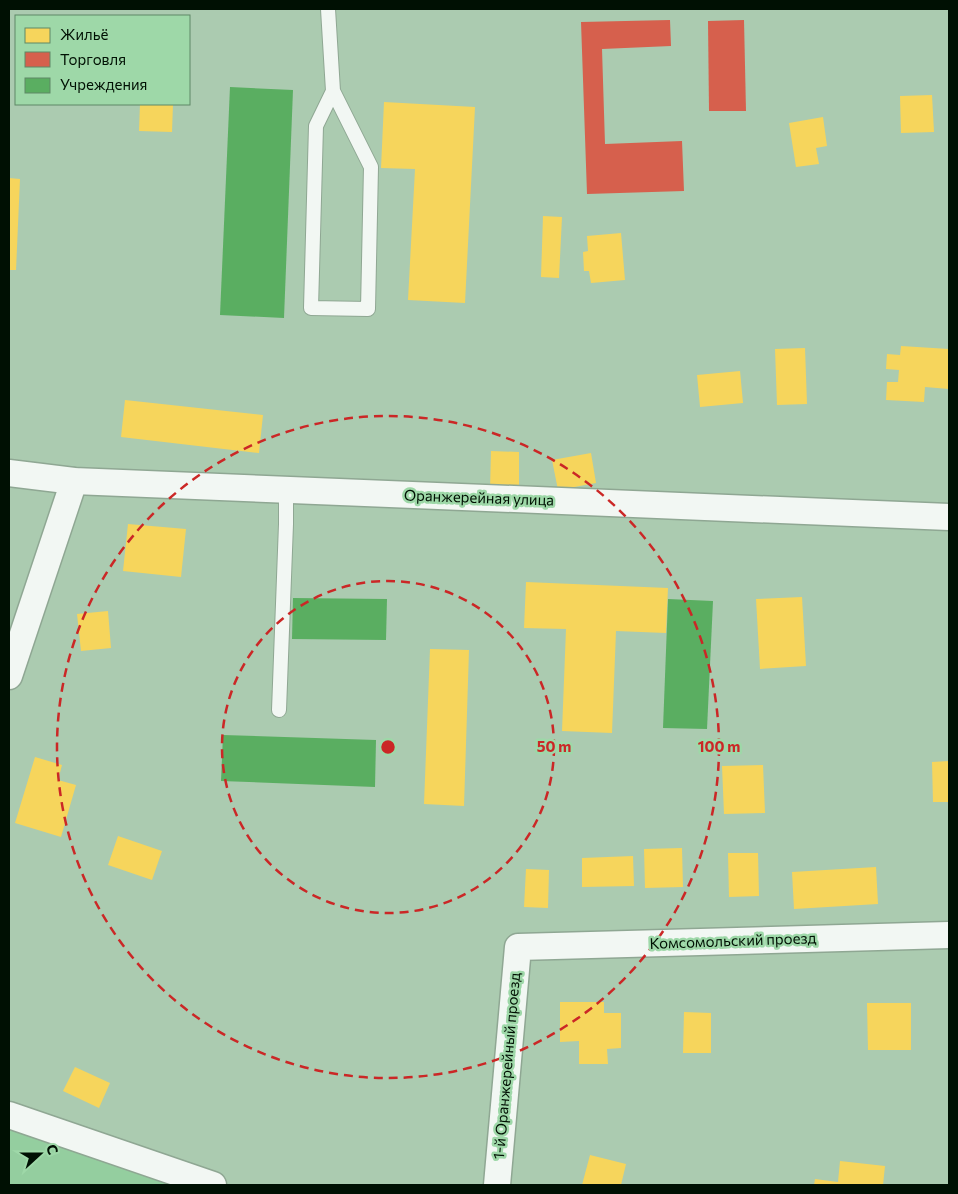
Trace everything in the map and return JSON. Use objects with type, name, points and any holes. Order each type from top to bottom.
[{"type":"street","name":"Оранжерейная улица","points":[[9,472],[74,481],[949,518]]},
{"type":"street","points":[[9,676],[74,481]]},
{"type":"street","name":"Комсомольский проезд","points":[[518,947],[949,935]]},
{"type":"street","name":"1-й Оранжерейный проезд","points":[[497,1185],[518,947]]},
{"type":"street","points":[[9,1115],[213,1185]]},
{"type":"lane","points":[[328,9],[333,92],[372,167],[368,309],[311,308],[316,126],[333,92]]},
{"type":"lane","points":[[279,710],[286,490]]},
{"type":"green space","points":[[9,1129],[176,1185],[9,1185]]},
{"type":"building: Жильё","points":[[932,95],[934,132],[901,133],[900,96]]},
{"type":"building: Жильё","points":[[384,102],[475,107],[465,303],[408,300],[415,169],[381,168]]},
{"type":"building: Жильё","points":[[140,105],[173,105],[172,132],[139,131]]},
{"type":"building: Жильё","points":[[823,117],[827,146],[816,148],[819,164],[796,167],[789,123]]},
{"type":"building: Жильё","points":[[9,178],[20,179],[16,270],[9,270]]},
{"type":"building: Жильё","points":[[543,216],[562,217],[559,278],[541,277]]},
{"type":"building: Жильё","points":[[621,233],[625,280],[591,283],[589,271],[584,271],[583,252],[588,251],[587,236]]},
{"type":"building: Жильё","points":[[901,346],[949,349],[949,389],[925,387],[924,402],[886,400],[887,382],[898,382],[899,370],[886,369],[887,354],[900,355]]},
{"type":"building: Жильё","points":[[805,348],[807,404],[777,405],[775,349]]},
{"type":"building: Жильё","points":[[740,371],[743,403],[700,407],[697,375]]},
{"type":"building: Жильё","points":[[125,400],[263,415],[259,453],[121,437]]},
{"type":"building: Жильё","points":[[491,451],[519,452],[519,491],[490,490]]},
{"type":"building: Жильё","points":[[591,453],[596,483],[558,490],[552,460]]},
{"type":"building: Жильё","points":[[128,524],[186,529],[181,577],[123,571]]},
{"type":"building: Жильё","points":[[526,582],[668,588],[666,633],[616,631],[612,733],[562,731],[566,629],[524,628]]},
{"type":"building: Жильё","points":[[802,597],[806,666],[760,669],[756,599]]},
{"type":"building: Жильё","points":[[108,611],[111,648],[81,651],[77,614]]},
{"type":"building: Жильё","points":[[430,649],[469,650],[464,806],[424,804]]},
{"type":"building: Жильё","points":[[35,757],[62,765],[58,780],[76,785],[61,837],[15,823]]},
{"type":"building: Жильё","points":[[949,761],[949,802],[933,802],[932,762]]},
{"type":"building: Жильё","points":[[763,765],[765,813],[724,814],[722,766]]},
{"type":"building: Жильё","points":[[118,836],[162,851],[152,880],[108,865]]},
{"type":"building: Жильё","points":[[682,848],[683,887],[645,888],[644,849]]},
{"type":"building: Жильё","points":[[728,853],[758,853],[759,896],[729,897]]},
{"type":"building: Жильё","points":[[633,856],[634,886],[582,887],[582,858]]},
{"type":"building: Жильё","points":[[876,867],[878,904],[794,909],[792,872]]},
{"type":"building: Жильё","points":[[526,869],[549,870],[548,908],[524,907]]},
{"type":"building: Жильё","points":[[560,1002],[604,1002],[604,1013],[621,1013],[621,1048],[607,1049],[608,1064],[579,1064],[579,1041],[560,1042]]},
{"type":"building: Жильё","points":[[867,1003],[911,1003],[911,1050],[868,1050]]},
{"type":"building: Жильё","points":[[684,1012],[711,1013],[711,1053],[683,1053]]},
{"type":"building: Жильё","points":[[75,1067],[110,1083],[99,1108],[63,1091]]},
{"type":"building: Жильё","points":[[590,1155],[626,1164],[621,1185],[582,1185]]},
{"type":"building: Жильё","points":[[840,1161],[885,1166],[883,1185],[814,1185],[815,1179],[838,1182]]},
{"type":"building: Торговля","points":[[670,20],[671,46],[602,49],[605,144],[682,141],[684,191],[587,194],[581,22]]},
{"type":"building: Торговля","points":[[744,20],[746,111],[709,111],[708,21]]},
{"type":"building: Учреждения","points":[[230,87],[293,90],[284,318],[220,315]]},
{"type":"building: Учреждения","points":[[293,598],[387,599],[386,640],[292,639]]},
{"type":"building: Учреждения","points":[[668,599],[713,601],[707,729],[663,728]]},
{"type":"building: Учреждения","points":[[223,735],[376,740],[375,787],[221,781]]}]
